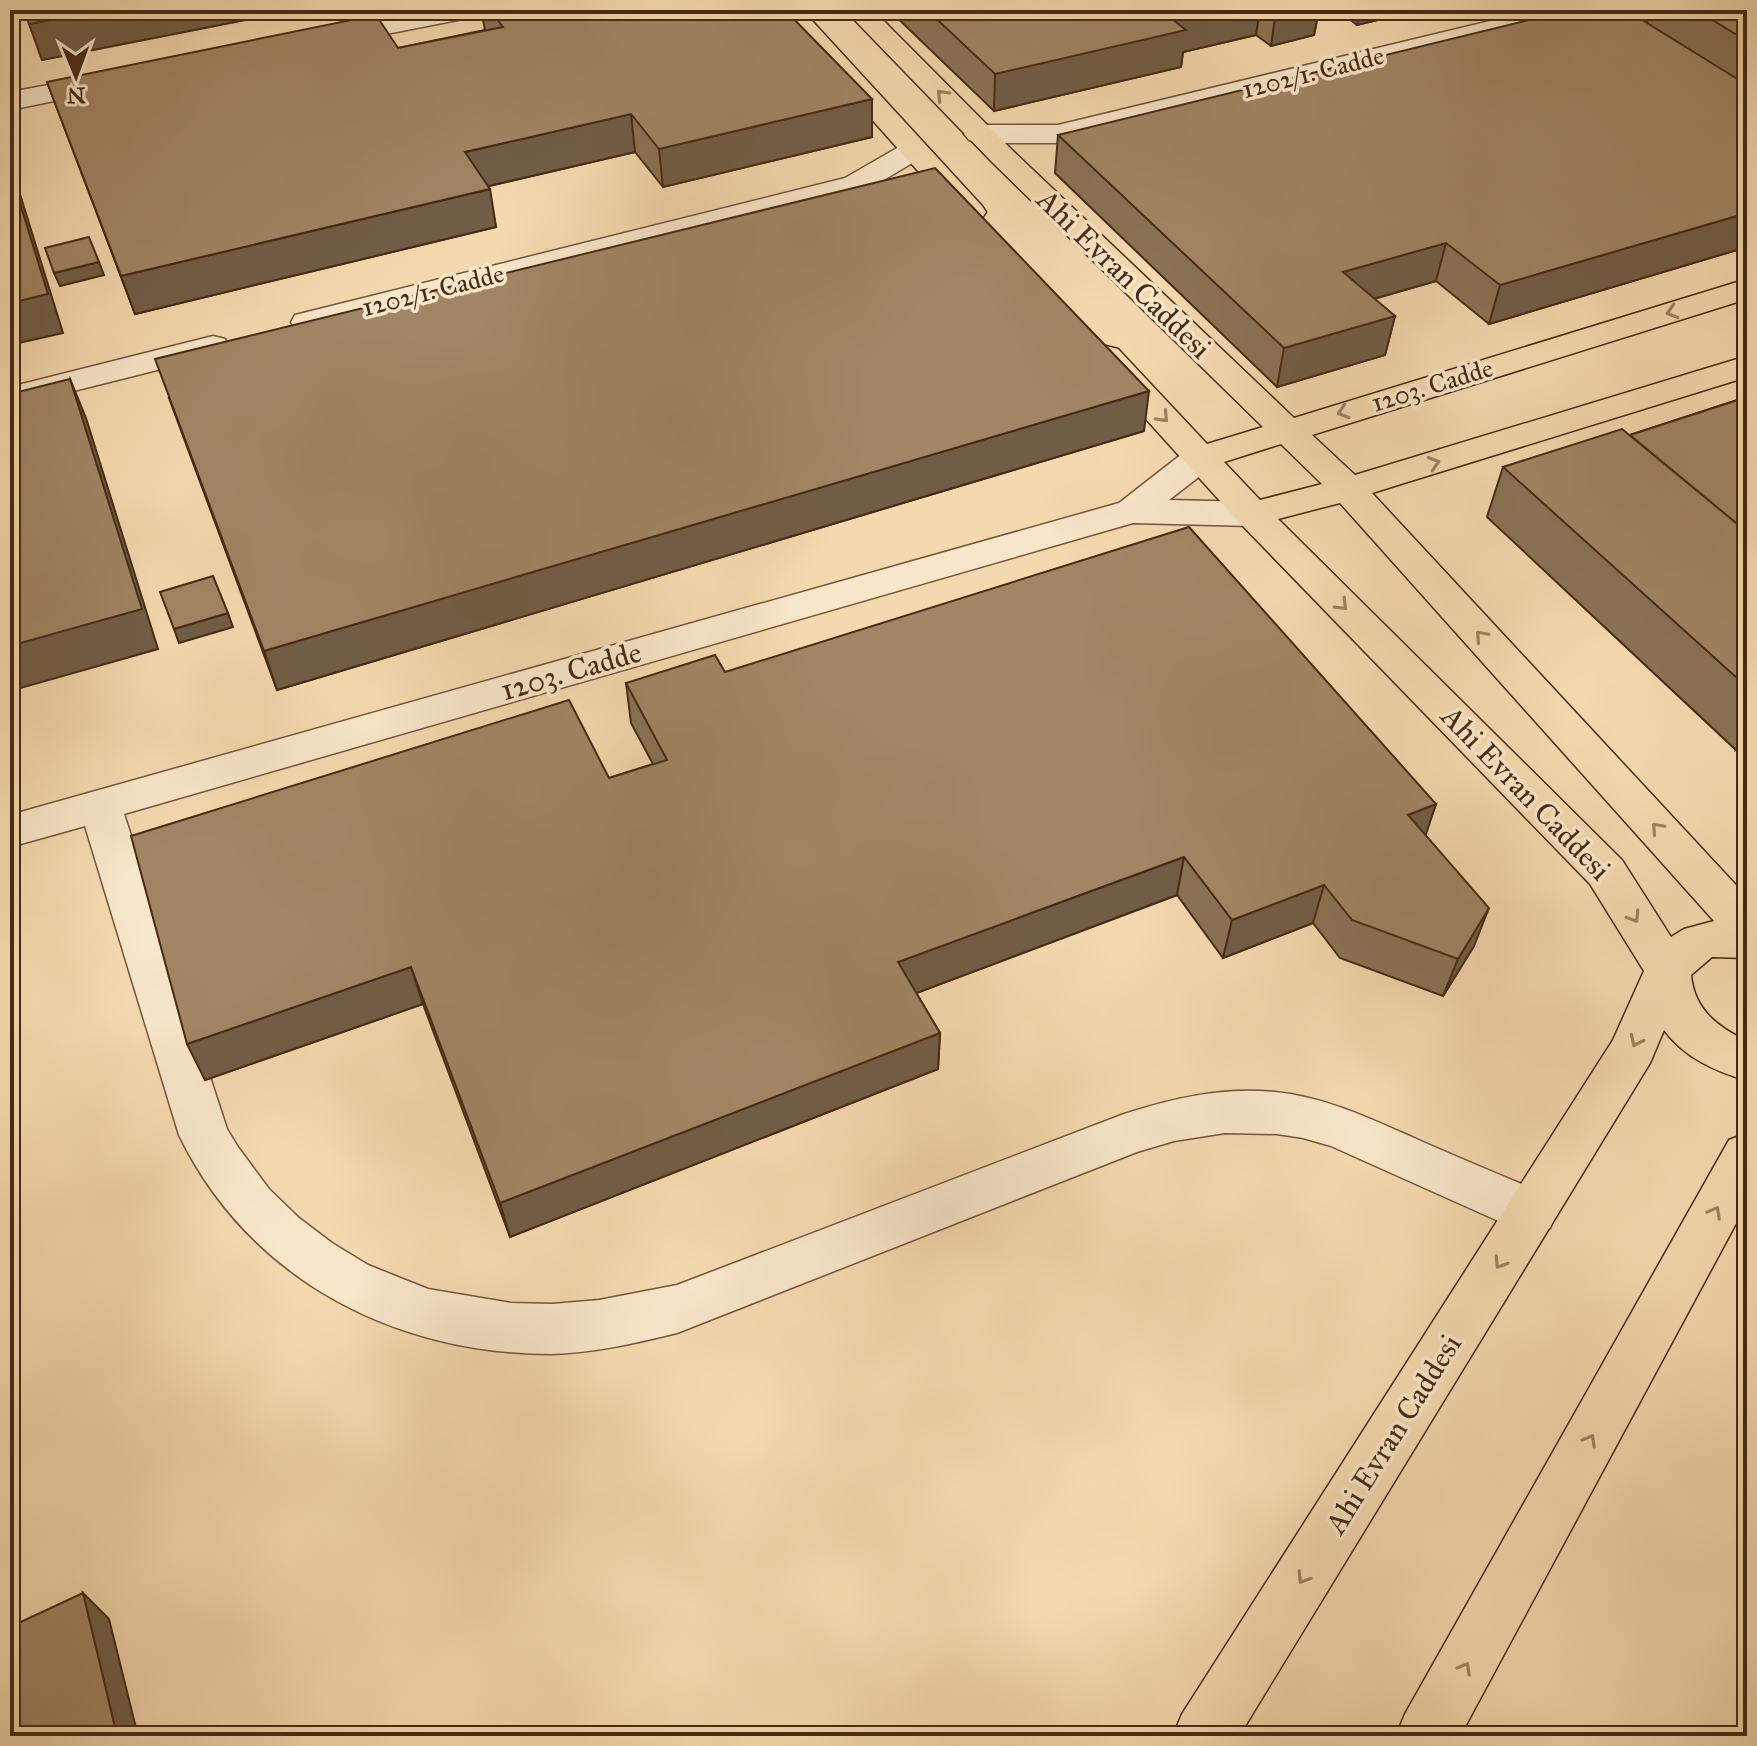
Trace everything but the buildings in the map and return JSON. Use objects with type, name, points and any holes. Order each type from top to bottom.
[{"type":"main road","name":"Ahi Evran Caddesi","points":[[787,10],[947,142],[982,179],[1286,430],[1348,489],[1747,927]]},
{"type":"main road","name":"Ahi Evran Caddesi","points":[[858,10],[947,142],[982,179],[990,232]]},
{"type":"main road","name":"1203. Cadde","points":[[1200,458],[1747,289]]},
{"type":"main road","name":"Ahi Evran Caddesi","points":[[1085,334],[1252,514],[1606,872],[1668,970],[1633,1049],[1204,1736]]},
{"type":"main road","name":"1203. Cadde","points":[[1252,514],[1348,489],[1747,366]]},
{"type":"main road","points":[[1747,940],[1713,938],[1692,943],[1677,954],[1668,970],[1667,991],[1676,1012],[1693,1032],[1716,1049],[1747,1061]]},
{"type":"main road","points":[[1427,1736],[1747,1155]]},
{"type":"street","points":[[300,43],[468,10]]},
{"type":"street","name":"1202/1. Cadde","points":[[10,397],[856,184],[947,142],[1058,134],[1568,10]]},
{"type":"street","points":[[10,101],[132,77]]},
{"type":"street","name":"1202/1. Cadde","points":[[856,184],[982,179],[1058,134]]},
{"type":"street","name":"1203. Cadde","points":[[1132,511],[1200,458]]},
{"type":"street","name":"1203. Cadde","points":[[10,831],[1132,511],[1252,514]]},
{"type":"street","points":[[100,806],[204,1135],[225,1172],[253,1207],[288,1239],[334,1272],[387,1300],[438,1316],[493,1326],[550,1329],[614,1324],[677,1309],[1135,1131],[1197,1113],[1236,1111],[1282,1114],[1328,1124],[1532,1212]]}]
